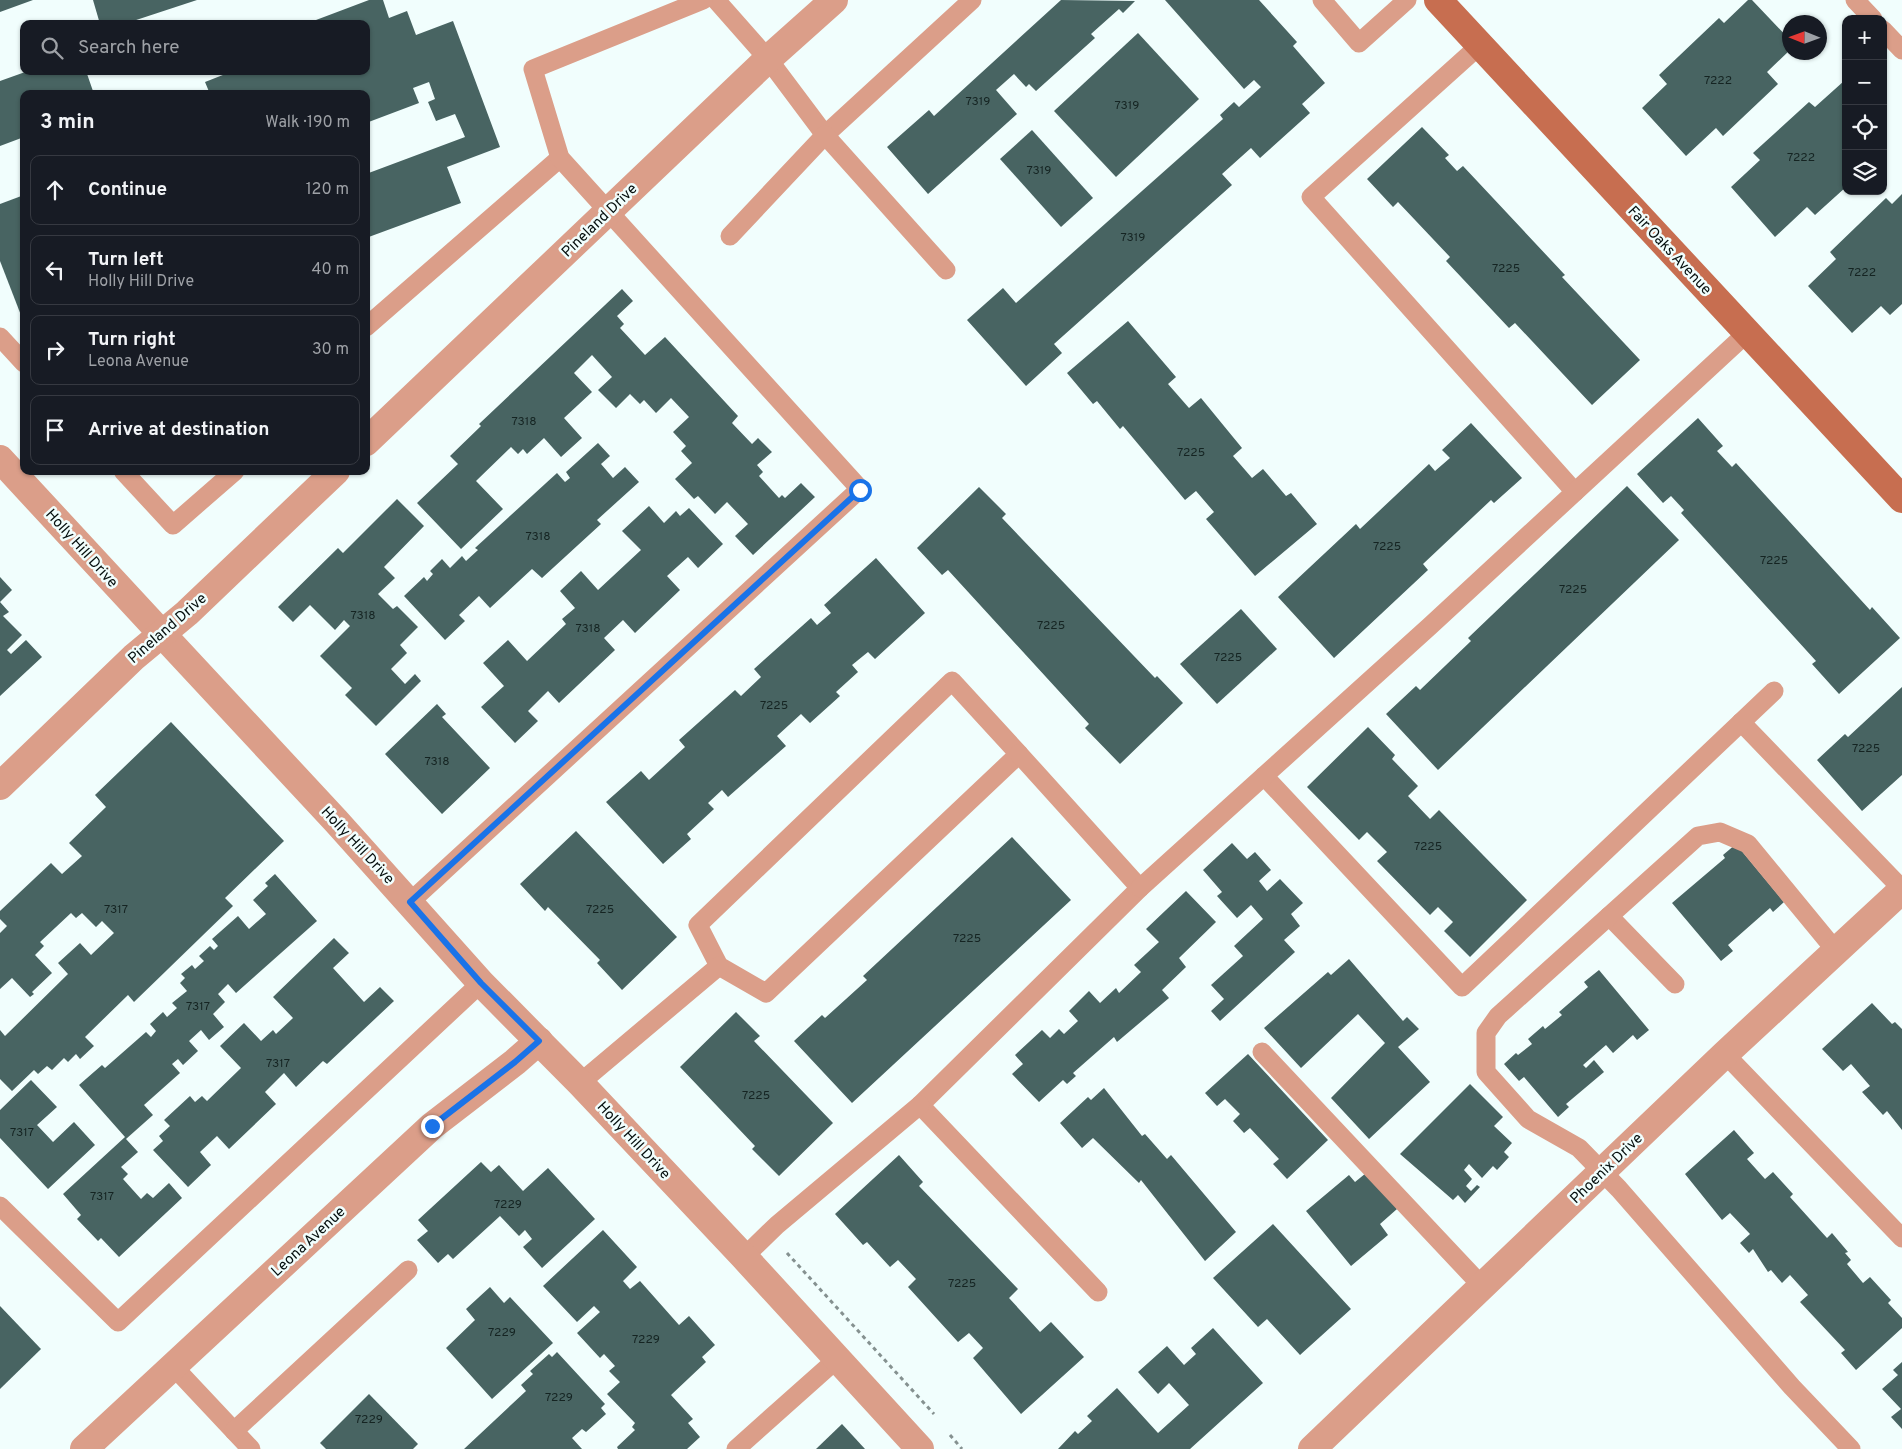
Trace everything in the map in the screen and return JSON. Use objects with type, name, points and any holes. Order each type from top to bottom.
[{"type":"main road","name":"Fair Oaks Avenue","points":[[1438,0],[1902,499]]},
{"type":"street","name":"Pineland Drive","points":[[370,438],[768,59],[834,0]]},
{"type":"street","name":"Holly Hill Drive","points":[[0,460],[410,902],[481,983],[580,1083],[744,1257],[920,1449]]},
{"type":"street","name":"Pineland Drive","points":[[0,786],[134,657],[187,613],[332,475]]},
{"type":"street","name":"Phoenix Drive","points":[[1312,1449],[1725,1054],[1902,889]]},
{"type":"street","name":"Leona Avenue","points":[[84,1449],[432,1126],[515,1062],[539,1041]]},
{"type":"lane","points":[[410,902],[860,490],[560,158],[533,69],[702,0]]},
{"type":"lane","points":[[716,0],[768,59],[825,135],[946,270]]},
{"type":"lane","points":[[730,236],[825,135],[972,0]]},
{"type":"lane","points":[[1322,0],[1359,42],[1407,0]]},
{"type":"lane","points":[[1855,0],[1869,15]]},
{"type":"lane","points":[[1887,34],[1902,50]]},
{"type":"lane","points":[[1480,45],[1311,197],[1575,492]]},
{"type":"lane","points":[[370,324],[560,158]]},
{"type":"lane","points":[[744,1257],[772,1229],[920,1105],[1140,888],[1747,333]]},
{"type":"lane","points":[[0,337],[20,359]]},
{"type":"lane","points":[[128,475],[173,525],[230,475]]},
{"type":"lane","points":[[1019,754],[766,993],[719,966],[698,925],[952,681],[1019,754],[1140,888]]},
{"type":"lane","points":[[1264,776],[1462,987],[1774,691]]},
{"type":"lane","points":[[1741,722],[1902,889]]},
{"type":"lane","points":[[1836,951],[1748,844],[1720,832],[1698,836],[1498,1016],[1486,1033],[1486,1072],[1528,1119],[1579,1148],[1661,1236],[1792,1387],[1851,1449]]},
{"type":"lane","points":[[1608,916],[1675,984]]},
{"type":"lane","points":[[580,1083],[719,966]]},
{"type":"lane","points":[[0,1206],[118,1322],[481,983]]},
{"type":"lane","points":[[1262,1052],[1482,1286]]},
{"type":"lane","points":[[1725,1054],[1902,1238]]},
{"type":"lane","points":[[920,1105],[1098,1292]]},
{"type":"lane","points":[[234,1431],[408,1270]]},
{"type":"lane","points":[[736,1449],[837,1359]]},
{"type":"lane","points":[[174,1366],[250,1449]]},
{"type":"building","points":[[0,0],[33,0],[0,12]]},
{"type":"building","points":[[93,0],[197,0],[136,20],[99,20]]},
{"type":"building","points":[[369,0],[383,0],[389,18],[407,11],[416,35],[453,21],[500,147],[447,167],[461,203],[370,237],[370,173],[465,137],[455,114],[436,121],[428,102],[435,99],[429,82],[413,88],[419,103],[370,121],[370,90],[208,90],[205,82],[223,75],[370,75],[370,20],[316,20]]},
{"type":"building","points":[[1061,0],[1135,1],[1123,13],[1119,9],[1091,34],[1095,38],[1036,91],[1029,84],[1026,87],[1014,74],[996,90],[1017,114],[928,194],[887,147],[929,110],[934,116]]},
{"type":"building","points":[[1165,0],[1259,0],[1297,42],[1293,46],[1325,83],[1302,104],[1310,113],[1260,158],[1251,148],[1222,174],[1232,185],[1054,344],[1062,353],[1026,386],[967,320],[1003,288],[1016,303],[1223,119],[1220,115],[1234,102],[1239,107],[1261,87],[1254,80],[1244,89]]},
{"type":"building","points":[[1748,0],[1752,0],[1782,32],[1782,58],[1767,72],[1778,84],[1723,136],[1716,128],[1686,156],[1642,108],[1667,84],[1659,75],[1719,18],[1724,23]]},
{"type":"building","points":[[1138,33],[1199,99],[1116,177],[1054,111]]},
{"type":"building","points":[[20,74],[87,75],[93,90],[20,90],[20,138],[0,146],[0,81]]},
{"type":"building","points":[[1842,83],[1842,191],[1815,215],[1807,207],[1775,237],[1731,187],[1760,160],[1753,153],[1809,102],[1815,107]]},
{"type":"building","points":[[1422,127],[1449,155],[1445,158],[1457,171],[1463,166],[1565,275],[1562,277],[1640,360],[1592,405],[1515,323],[1509,328],[1446,261],[1450,257],[1398,202],[1393,207],[1367,179]]},
{"type":"building","points":[[1032,130],[1093,198],[1061,227],[1000,159]]},
{"type":"building","points":[[1902,194],[1902,304],[1890,315],[1881,306],[1852,333],[1808,286],[1836,259],[1830,252],[1886,198],[1892,204]]},
{"type":"building","points":[[20,196],[20,313],[0,261],[0,204]]},
{"type":"building","points":[[622,289],[633,301],[617,316],[624,324],[620,328],[645,355],[665,337],[738,416],[732,423],[752,444],[758,438],[772,452],[757,465],[763,472],[759,476],[779,498],[782,495],[785,498],[801,483],[815,497],[753,555],[735,536],[748,524],[727,502],[715,514],[698,496],[694,499],[675,479],[692,463],[681,451],[686,446],[673,432],[689,417],[671,398],[656,413],[644,400],[640,404],[630,394],[616,408],[598,390],[612,377],[592,355],[574,373],[592,392],[564,418],[582,438],[561,457],[544,438],[527,454],[523,449],[518,454],[511,447],[476,481],[503,509],[461,549],[417,503],[458,464],[450,456],[481,426],[479,424]]},
{"type":"building","points":[[1128,321],[1176,377],[1168,384],[1189,408],[1201,398],[1242,448],[1233,456],[1252,478],[1263,469],[1286,496],[1291,493],[1317,524],[1255,576],[1206,519],[1214,512],[1196,491],[1185,500],[1123,426],[1120,429],[1097,401],[1093,404],[1067,373]]},
{"type":"building","points":[[1698,418],[1723,446],[1717,451],[1732,467],[1736,463],[1870,610],[1872,607],[1900,638],[1839,694],[1812,664],[1816,661],[1681,513],[1684,510],[1671,496],[1663,503],[1637,474]]},
{"type":"building","points":[[1471,423],[1522,478],[1494,503],[1491,500],[1423,564],[1428,570],[1334,658],[1278,597],[1356,524],[1360,529],[1429,464],[1435,471],[1450,458],[1442,450]]},
{"type":"building","points":[[598,443],[610,456],[601,464],[613,478],[625,467],[639,482],[597,520],[601,524],[542,578],[532,569],[490,608],[479,596],[459,615],[465,621],[445,640],[404,596],[424,577],[427,581],[433,574],[430,571],[442,559],[450,568],[462,556],[466,561],[478,550],[475,548],[557,473],[565,482],[570,478],[566,472]]},
{"type":"building","points":[[1627,486],[1679,540],[1438,770],[1386,714],[1416,686],[1420,690],[1471,641],[1468,638]]},
{"type":"building","points":[[979,487],[1006,514],[1002,518],[1155,678],[1157,676],[1183,703],[1120,764],[1085,728],[1089,724],[948,570],[942,575],[917,548]]},
{"type":"building","points":[[397,499],[424,526],[384,567],[395,578],[378,594],[393,609],[397,606],[418,627],[400,645],[407,653],[391,669],[405,684],[415,674],[421,681],[376,726],[345,695],[352,688],[320,656],[350,626],[344,620],[335,630],[310,605],[293,622],[278,607],[338,548],[343,553]]},
{"type":"building","points":[[649,506],[664,523],[676,511],[680,516],[689,508],[723,544],[698,568],[688,557],[667,576],[680,590],[635,633],[623,620],[604,638],[615,650],[559,703],[548,691],[528,711],[538,721],[515,743],[481,707],[504,686],[483,663],[508,640],[527,661],[566,624],[562,619],[575,608],[560,591],[581,571],[598,590],[641,550],[622,531]]},
{"type":"building","points":[[876,558],[925,613],[875,659],[868,652],[852,665],[858,672],[836,692],[840,696],[810,723],[801,714],[777,736],[786,746],[728,797],[722,790],[708,803],[714,809],[687,834],[691,839],[663,864],[606,802],[641,771],[649,780],[685,747],[679,740],[735,690],[741,696],[761,677],[754,669],[811,618],[817,625],[831,613],[824,605]]},
{"type":"building","points":[[0,577],[12,590],[0,602]]},
{"type":"building","points":[[0,602],[9,612],[3,616],[22,635],[7,650],[11,654],[26,640],[42,657],[0,696]]},
{"type":"building","points":[[1241,609],[1277,649],[1217,704],[1180,664]]},
{"type":"building","points":[[1902,687],[1902,775],[1862,811],[1817,760],[1845,734],[1848,737]]},
{"type":"building","points":[[437,704],[446,714],[442,717],[490,768],[442,814],[385,754]]},
{"type":"building","points":[[171,722],[284,841],[225,898],[233,906],[134,1002],[128,995],[85,1037],[94,1046],[80,1059],[76,1054],[68,1062],[64,1058],[52,1070],[47,1066],[38,1074],[34,1070],[12,1091],[0,1079],[0,1030],[5,1036],[68,974],[58,963],[80,943],[91,955],[114,933],[102,921],[96,927],[82,913],[76,918],[71,913],[40,942],[44,946],[35,955],[52,973],[32,992],[34,994],[30,997],[12,978],[0,989],[0,933],[7,926],[0,919],[0,911],[51,863],[62,874],[82,856],[69,843],[106,807],[95,795]]},
{"type":"building","points":[[1368,727],[1395,755],[1392,759],[1418,786],[1408,796],[1430,819],[1439,810],[1527,900],[1470,957],[1444,931],[1453,922],[1438,907],[1430,915],[1377,861],[1387,852],[1367,832],[1359,840],[1307,787]]},
{"type":"building","points":[[576,831],[677,937],[622,990],[597,963],[600,960],[548,907],[545,911],[520,884]]},
{"type":"building","points":[[1012,837],[1071,900],[852,1103],[794,1041],[822,1015],[825,1018],[867,980],[863,976]]},
{"type":"building","points":[[1232,843],[1247,859],[1255,852],[1271,870],[1259,881],[1267,891],[1280,879],[1303,903],[1291,914],[1300,926],[1284,940],[1295,952],[1220,1021],[1211,1011],[1224,999],[1211,985],[1243,956],[1234,946],[1263,919],[1251,905],[1237,918],[1217,896],[1222,892],[1203,870]]},
{"type":"building","points":[[1736,844],[1784,902],[1773,912],[1770,908],[1728,945],[1733,951],[1721,961],[1672,903],[1725,858],[1723,855]]},
{"type":"building","points":[[275,874],[317,921],[236,993],[228,984],[218,994],[225,1002],[213,1014],[224,1027],[209,1040],[201,1030],[189,1041],[198,1051],[183,1065],[178,1059],[172,1064],[180,1073],[144,1105],[153,1115],[126,1139],[138,1152],[121,1167],[128,1174],[123,1179],[141,1199],[147,1193],[153,1198],[169,1183],[182,1198],[119,1257],[101,1238],[98,1241],[77,1219],[81,1215],[63,1194],[125,1137],[79,1085],[102,1065],[105,1068],[146,1032],[151,1037],[156,1031],[150,1024],[163,1012],[167,1017],[177,1008],[172,1003],[187,991],[180,983],[185,978],[181,974],[192,965],[195,969],[204,961],[199,956],[210,946],[214,950],[218,946],[212,939],[238,916],[249,929],[266,914],[253,900],[268,886],[265,883]]},
{"type":"building","points":[[1186,891],[1216,922],[1179,958],[1186,967],[1162,990],[1169,998],[1117,1042],[1114,1037],[1073,1073],[1076,1076],[1067,1084],[1063,1080],[1039,1102],[1012,1074],[1023,1064],[1015,1055],[1042,1030],[1050,1038],[1059,1029],[1064,1034],[1078,1021],[1069,1011],[1089,991],[1100,1003],[1116,988],[1119,993],[1141,972],[1134,965],[1159,942],[1146,929]]},
{"type":"building","points":[[334,938],[349,953],[333,968],[364,1002],[380,987],[394,1001],[327,1064],[323,1061],[296,1087],[284,1073],[265,1092],[276,1104],[229,1149],[217,1136],[200,1152],[211,1165],[188,1187],[153,1150],[163,1141],[159,1136],[170,1126],[164,1120],[190,1096],[195,1102],[202,1096],[207,1101],[241,1068],[220,1046],[244,1023],[261,1041],[273,1030],[276,1034],[293,1018],[273,997]]},
{"type":"building","points":[[1349,959],[1403,1021],[1407,1017],[1419,1029],[1398,1047],[1430,1082],[1369,1139],[1331,1098],[1385,1043],[1358,1014],[1301,1068],[1264,1028],[1328,972],[1331,975]]},
{"type":"building","points":[[1599,970],[1649,1030],[1637,1040],[1633,1035],[1613,1053],[1606,1045],[1583,1065],[1586,1068],[1594,1060],[1604,1072],[1566,1104],[1569,1107],[1558,1117],[1524,1077],[1519,1081],[1504,1064],[1516,1053],[1518,1055],[1532,1044],[1528,1039],[1543,1026],[1545,1029],[1562,1015],[1559,1012],[1588,987],[1584,982]]},
{"type":"building","points":[[1872,1003],[1892,1024],[1895,1022],[1902,1029],[1902,1130],[1887,1111],[1883,1115],[1862,1092],[1870,1086],[1851,1064],[1843,1071],[1822,1049]]},
{"type":"building","points":[[736,1012],[760,1036],[754,1041],[833,1123],[779,1176],[752,1149],[755,1146],[680,1067]]},
{"type":"building","points":[[1248,1054],[1328,1140],[1287,1179],[1273,1164],[1279,1159],[1250,1128],[1244,1133],[1233,1121],[1240,1114],[1225,1099],[1217,1106],[1205,1093]]},
{"type":"building","points":[[31,1080],[57,1107],[37,1125],[53,1142],[74,1122],[95,1145],[48,1189],[0,1138],[0,1110]]},
{"type":"building","points":[[1470,1084],[1503,1117],[1494,1126],[1512,1143],[1504,1152],[1509,1157],[1497,1170],[1493,1166],[1482,1178],[1469,1164],[1464,1170],[1472,1179],[1466,1186],[1471,1191],[1477,1185],[1480,1187],[1465,1203],[1458,1195],[1453,1200],[1400,1154]]},
{"type":"building","points":[[1104,1088],[1142,1136],[1145,1134],[1167,1159],[1171,1155],[1236,1232],[1205,1261],[1141,1180],[1139,1183],[1093,1138],[1082,1148],[1060,1123],[1088,1097],[1091,1100]]},
{"type":"building","points":[[1734,1130],[1754,1153],[1747,1159],[1765,1179],[1773,1172],[1793,1194],[1790,1197],[1827,1238],[1832,1233],[1848,1252],[1845,1253],[1851,1260],[1847,1264],[1863,1283],[1870,1277],[1891,1300],[1888,1303],[1902,1318],[1902,1328],[1856,1370],[1841,1353],[1845,1350],[1800,1302],[1808,1295],[1790,1275],[1782,1283],[1771,1270],[1768,1272],[1753,1249],[1749,1253],[1740,1243],[1750,1234],[1730,1213],[1722,1220],[1685,1174]]},
{"type":"building","points":[[899,1155],[923,1182],[919,1186],[1018,1289],[1009,1298],[1040,1332],[1051,1322],[1084,1357],[1021,1414],[973,1358],[983,1348],[969,1333],[958,1342],[908,1287],[916,1279],[898,1260],[890,1267],[867,1242],[863,1245],[835,1214]]},
{"type":"building","points":[[481,1162],[491,1172],[499,1165],[523,1191],[548,1168],[595,1219],[542,1268],[523,1247],[532,1239],[525,1230],[519,1236],[500,1216],[453,1259],[448,1254],[438,1263],[417,1240],[428,1231],[418,1220]]},
{"type":"building","points":[[1371,1169],[1397,1209],[1380,1224],[1388,1235],[1351,1266],[1306,1211],[1349,1175],[1355,1182]]},
{"type":"building","points":[[1273,1224],[1351,1309],[1300,1355],[1267,1319],[1258,1327],[1213,1278]]},
{"type":"building","points":[[603,1230],[637,1267],[623,1281],[630,1289],[640,1281],[679,1325],[689,1316],[715,1345],[702,1357],[706,1362],[671,1395],[693,1419],[688,1423],[700,1437],[687,1449],[618,1449],[617,1447],[635,1430],[632,1427],[635,1423],[607,1394],[620,1382],[609,1371],[615,1366],[604,1354],[600,1358],[577,1333],[600,1312],[594,1306],[577,1322],[543,1286]]},
{"type":"building","points":[[490,1287],[504,1303],[510,1297],[553,1343],[492,1399],[446,1348],[475,1320],[466,1309]]},
{"type":"building","points":[[0,1306],[41,1349],[0,1389]]},
{"type":"building","points":[[1213,1328],[1263,1383],[1190,1449],[1058,1449],[1075,1431],[1078,1434],[1092,1421],[1087,1416],[1117,1388],[1158,1433],[1189,1405],[1169,1383],[1158,1394],[1138,1372],[1167,1346],[1184,1365],[1196,1354],[1191,1348]]},
{"type":"building","points":[[557,1352],[605,1404],[601,1408],[606,1414],[586,1432],[582,1429],[572,1438],[582,1449],[464,1449],[526,1391],[521,1385],[533,1374],[530,1371],[549,1354],[552,1357]]},
{"type":"building","points":[[1902,1362],[1902,1429],[1891,1417],[1901,1409],[1882,1389],[1898,1375],[1893,1370]]},
{"type":"building","points":[[369,1394],[418,1444],[413,1449],[326,1449],[320,1443]]},
{"type":"building","points":[[842,1424],[865,1449],[816,1449]]},
{"type":"route","points":[[432,1126],[515,1062],[539,1041],[481,983],[410,902],[860,490]]}]
